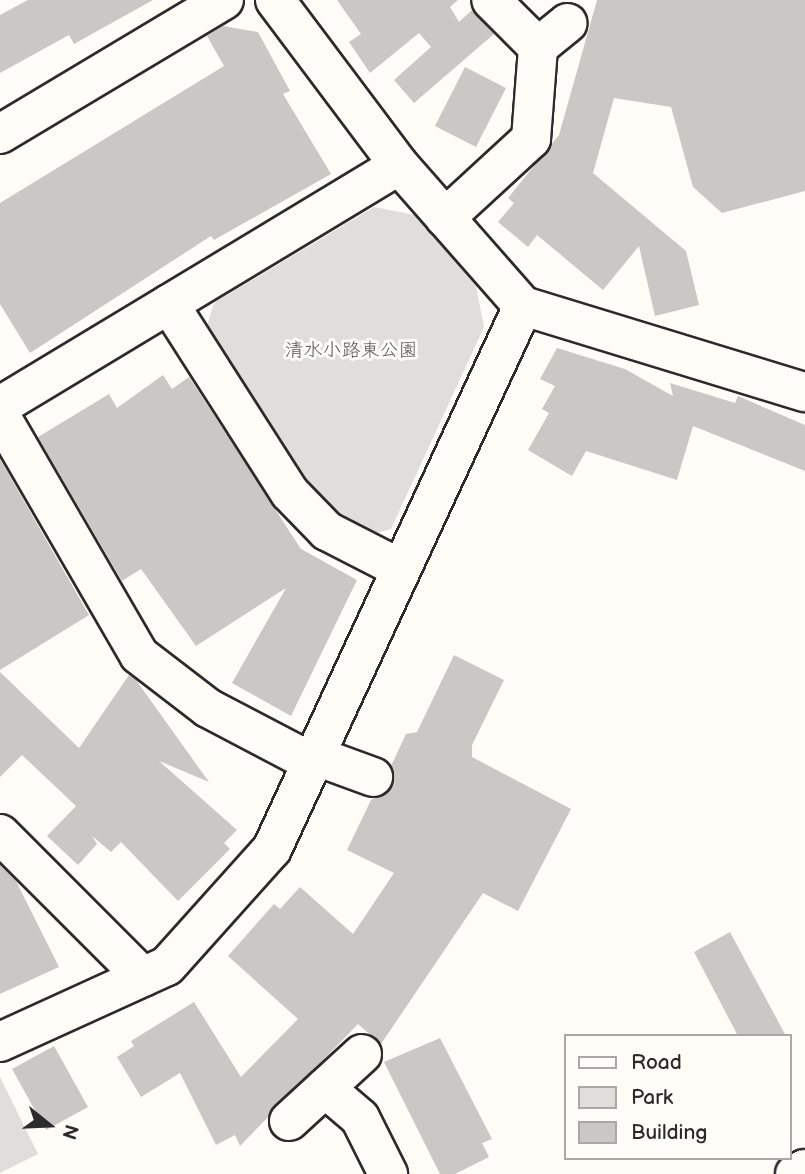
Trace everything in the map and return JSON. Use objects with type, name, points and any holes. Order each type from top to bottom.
[{"type":"street","points":[[0,134],[224,0]]},
{"type":"street","points":[[275,0],[398,165],[523,306],[805,392]]},
{"type":"street","points":[[491,0],[538,47]]},
{"type":"street","points":[[445,218],[531,139],[538,47],[568,23]]},
{"type":"street","points":[[0,406],[398,165]]},
{"type":"street","points":[[169,304],[290,493],[327,531],[399,568]]},
{"type":"street","points":[[0,1042],[167,966],[272,849],[399,568],[523,306]]},
{"type":"street","points":[[0,415],[139,655],[208,708],[312,758],[373,777]]},
{"type":"street","points":[[0,834],[143,977]]},
{"type":"street","points":[[289,1121],[362,1054]]},
{"type":"street","points":[[325,1088],[360,1118],[388,1174]]},
{"type":"street","points":[[795,1174],[805,1169]]},
{"type":"green space","name":"清水小路東公園","points":[[374,207],[415,215],[476,286],[484,327],[391,529],[363,537],[314,499],[206,329],[214,303]]},
{"type":"green space","points":[[0,1077],[38,1154],[0,1173]]},
{"type":"building","points":[[28,0],[153,0],[74,44],[69,35],[0,73],[0,15]]},
{"type":"building","points":[[337,0],[458,0],[450,7],[459,22],[472,10],[494,34],[414,103],[394,80],[431,47],[419,33],[370,73],[349,42],[361,34]]},
{"type":"building","points":[[597,0],[805,0],[805,191],[722,213],[693,187],[671,107],[614,98],[593,173],[686,251],[699,305],[655,316],[639,246],[603,290],[537,235],[528,247],[498,222],[514,203],[508,198],[559,135]]},
{"type":"building","points":[[223,26],[258,32],[290,91],[283,94],[331,174],[214,240],[211,236],[30,353],[0,304],[0,203],[224,66],[207,36]]},
{"type":"building","points":[[465,67],[506,88],[476,147],[435,126]]},
{"type":"building","points":[[557,348],[625,369],[673,396],[670,383],[735,403],[738,396],[805,425],[805,471],[693,426],[677,480],[586,451],[572,476],[528,450],[549,413],[542,409],[555,386],[540,379]]},
{"type":"building","points":[[163,375],[172,389],[189,377],[301,549],[357,580],[291,716],[232,683],[286,588],[196,646],[141,569],[122,581],[38,437],[109,394],[117,408]]},
{"type":"building","points":[[0,459],[89,615],[0,670]]},
{"type":"building","points":[[454,655],[504,680],[472,745],[472,757],[571,809],[518,911],[483,893],[381,1044],[358,1024],[240,1146],[235,1135],[216,1145],[180,1073],[141,1097],[117,1057],[134,1046],[131,1041],[194,1002],[241,1077],[298,1019],[228,956],[274,904],[280,909],[300,887],[353,934],[394,873],[347,850],[371,800],[393,785],[391,766],[406,734],[417,732]]},
{"type":"building","points":[[0,672],[79,748],[129,675],[136,680],[209,782],[159,761],[237,830],[224,843],[230,849],[178,901],[121,842],[111,852],[92,836],[97,844],[78,865],[47,836],[76,806],[22,755],[0,777]]},
{"type":"building","points":[[0,865],[16,881],[59,967],[0,994]]},
{"type":"building","points":[[730,932],[785,1034],[737,1034],[694,952]]},
{"type":"building","points":[[440,1038],[492,1139],[482,1143],[489,1157],[455,1174],[440,1174],[384,1062]]},
{"type":"building","points":[[54,1046],[88,1107],[46,1130],[12,1069]]}]
